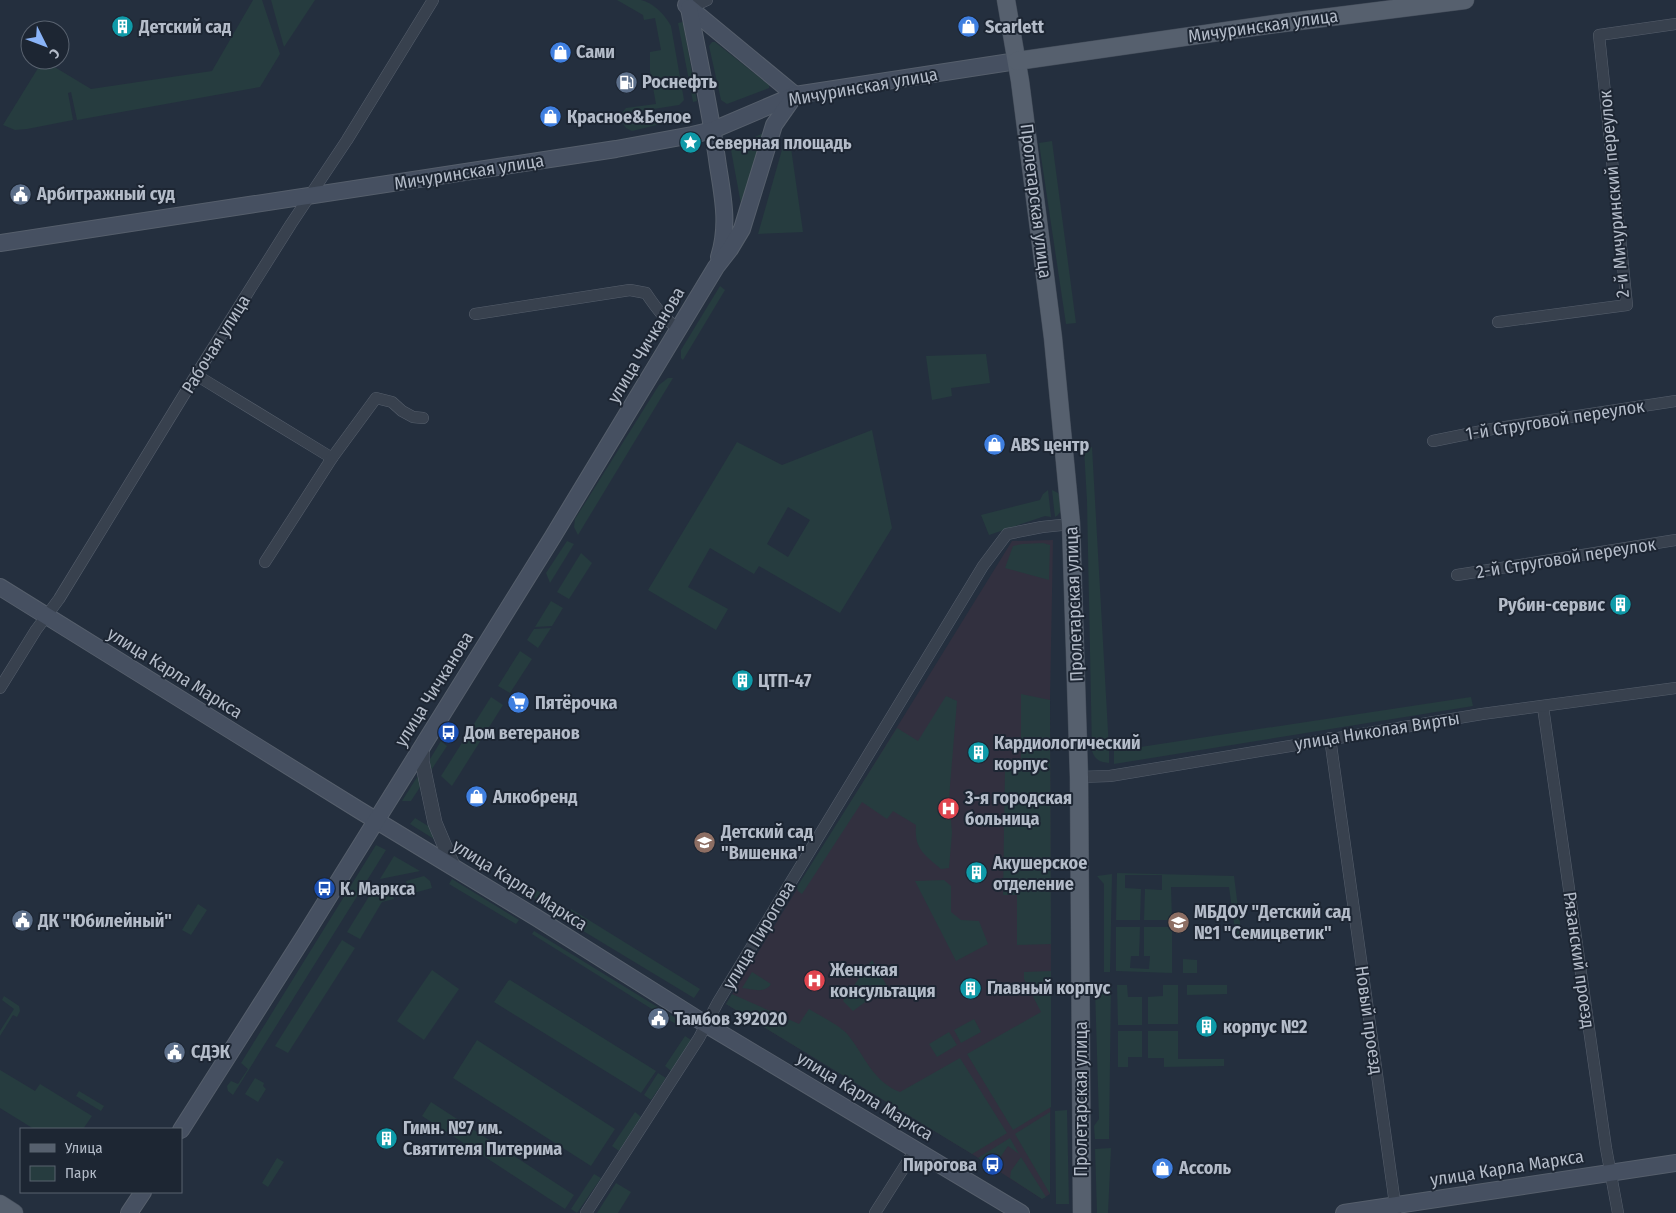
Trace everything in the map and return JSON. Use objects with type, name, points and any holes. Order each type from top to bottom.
[{"type":"main road","name":"Пролетарская улица","points":[[1006,0],[1017,61],[1053,338],[1072,524],[1079,777],[1082,1213]]},
{"type":"main road","name":"Мичуринская улица","points":[[0,243],[692,136],[713,130],[795,95],[1017,61],[1465,0]]},
{"type":"main road","points":[[685,4],[795,95],[774,125],[742,229],[716,267]]},
{"type":"main road","points":[[685,4],[713,130],[726,219],[724,241],[716,267]]},
{"type":"main road","name":"улица Чичканова","points":[[182,1128],[305,935],[552,538],[716,267]]},
{"type":"main road","name":"улица Карла Маркса","points":[[0,587],[552,927],[706,1025],[1021,1213]]},
{"type":"main road","name":"улица Карла Маркса","points":[[1344,1213],[1396,1209],[1610,1172],[1676,1163]]},
{"type":"main road","points":[[129,1213],[142,1193]]},
{"type":"main road","points":[[0,1204],[14,1213]]},
{"type":"street","name":"Рабочая улица","points":[[0,688],[45,616],[58,599],[196,375],[347,140],[433,0]]},
{"type":"street","points":[[685,4],[707,0]]},
{"type":"street","name":"2-й Мичуринский переулок","points":[[1498,322],[1627,305],[1600,34],[1676,24]]},
{"type":"street","points":[[475,314],[630,290],[646,293],[658,311],[679,329]]},
{"type":"street","points":[[196,375],[332,458]]},
{"type":"street","points":[[265,562],[332,458],[376,398],[392,402],[402,412],[413,417],[423,418]]},
{"type":"street","name":"1-й Струговой переулок","points":[[1433,441],[1676,400]]},
{"type":"street","name":"улица Пирогова","points":[[586,1213],[706,1025],[718,1002],[983,566],[1007,534],[1042,527],[1072,524]]},
{"type":"street","name":"2-й Струговой переулок","points":[[1457,576],[1676,540]]},
{"type":"street","name":"улица Николая Вирты","points":[[1079,777],[1110,776],[1482,714],[1676,688]]},
{"type":"street","name":"Рязанский проезд","points":[[1543,706],[1610,1172],[1618,1213]]},
{"type":"street","name":"Новый проезд","points":[[1330,738],[1396,1209]]},
{"type":"street","points":[[422,747],[422,761],[435,823],[454,868]]},
{"type":"street","points":[[875,1213],[916,1150]]},
{"type":"shaded area","name":"3-я городская больница","points":[[1053,540],[1050,700],[1050,1194],[1042,1199],[972,1154],[726,1004],[1012,541]]},
{"type":"green space","points":[[253,0],[262,0],[280,54],[260,87],[77,120],[71,92],[68,93],[73,120],[15,130],[3,125],[37,70],[60,70],[91,89],[212,71]]},
{"type":"green space","points":[[271,0],[315,0],[284,47]]},
{"type":"green space","points":[[617,0],[641,0],[646,2],[659,10],[671,26],[684,100],[679,105],[621,114],[626,108],[656,104],[650,71],[650,52],[661,50],[655,18],[644,20],[643,15]]},
{"type":"green space","points":[[683,22],[697,101],[693,102],[678,23]]},
{"type":"green space","points":[[712,42],[715,42],[769,85],[769,88],[727,104],[721,100],[709,46]]},
{"type":"green space","points":[[680,111],[682,119],[632,131],[626,128],[621,121]]},
{"type":"green space","points":[[763,134],[741,204],[731,150]]},
{"type":"green space","points":[[785,139],[790,141],[803,232],[758,234]]},
{"type":"green space","points":[[1052,141],[1076,323],[1066,324],[1039,143]]},
{"type":"green space","points":[[720,286],[725,290],[683,360],[681,358],[681,350]]},
{"type":"green space","points":[[986,354],[990,383],[951,388],[952,396],[932,400],[926,356]]},
{"type":"green space","points":[[668,378],[673,378],[578,535],[574,527],[575,519],[659,385]]},
{"type":"green space","points":[[872,430],[892,528],[840,613],[759,566],[754,574],[710,548],[688,587],[728,609],[716,630],[648,590],[737,442],[782,465]],"holes":[[[788,507],[810,520],[788,557],[767,544]]]},
{"type":"green space","points":[[1092,447],[1109,763],[1098,760],[1092,751],[1087,501],[1084,449]]},
{"type":"green space","points":[[1048,490],[1051,517],[1045,516],[989,535],[981,515],[1040,500]]},
{"type":"green space","points":[[1052,490],[1060,494],[1061,501],[1060,513],[1055,517]]},
{"type":"green space","points":[[567,541],[574,544],[550,583],[546,573]]},
{"type":"green space","points":[[1043,543],[1050,545],[1049,580],[1005,568],[1013,546]]},
{"type":"green space","points":[[581,553],[592,563],[569,599],[557,592]]},
{"type":"green space","points":[[551,601],[563,608],[552,626],[535,627]]},
{"type":"green space","points":[[551,628],[538,648],[527,640],[534,629]]},
{"type":"green space","points":[[520,651],[532,659],[510,693],[498,686]]},
{"type":"green space","points":[[1021,694],[1050,700],[1051,944],[1017,945],[1017,895],[1003,895],[1005,768],[1021,767]]},
{"type":"green space","points":[[946,696],[957,701],[949,798],[952,833],[949,868],[941,869],[921,850],[917,840],[916,825],[893,811],[887,819],[862,802],[802,894],[798,891],[797,887],[897,728],[918,741]]},
{"type":"green space","points":[[491,697],[503,705],[452,786],[441,776]]},
{"type":"green space","points":[[1471,697],[1473,706],[1114,764],[1114,751]]},
{"type":"green space","points":[[441,741],[447,746],[430,772],[430,759]]},
{"type":"green space","points":[[419,774],[422,784],[411,801],[402,801]]},
{"type":"green space","points":[[415,818],[438,832],[442,844],[410,824]]},
{"type":"green space","points":[[457,840],[488,859],[483,868],[466,858],[456,842]]},
{"type":"green space","points":[[376,845],[386,850],[233,1095],[228,1091],[227,1086],[231,1081],[238,1084],[248,1069],[241,1063]]},
{"type":"green space","points":[[394,856],[420,871],[380,879]]},
{"type":"green space","points":[[1117,873],[1234,876],[1242,939],[1236,938],[1229,887],[1171,887],[1172,920],[1144,920],[1145,889],[1162,890],[1162,875],[1125,875],[1125,888],[1141,889],[1140,920],[1116,920]]},
{"type":"green space","points":[[1112,874],[1110,972],[1104,972],[1104,884],[1097,876]]},
{"type":"green space","points":[[424,876],[430,881],[432,888],[410,894],[406,881]]},
{"type":"green space","points":[[452,879],[519,920],[516,924],[449,884]]},
{"type":"green space","points":[[944,880],[951,886],[951,912],[961,920],[979,921],[988,944],[956,961],[915,881]]},
{"type":"green space","points":[[393,884],[396,894],[393,895],[394,899],[382,902],[360,939],[347,932],[373,890]]},
{"type":"green space","points":[[536,890],[557,902],[551,911],[539,904],[533,895]]},
{"type":"green space","points":[[198,904],[207,910],[191,935],[182,930]]},
{"type":"green space","points":[[571,909],[700,989],[694,998],[570,923],[567,916]]},
{"type":"green space","points":[[1116,927],[1140,927],[1139,956],[1131,956],[1130,968],[1149,969],[1150,956],[1144,956],[1144,927],[1172,927],[1172,973],[1116,971]]},
{"type":"green space","points":[[534,931],[682,1022],[679,1026],[532,934]]},
{"type":"green space","points":[[342,940],[355,948],[288,1053],[275,1046]]},
{"type":"green space","points":[[1183,959],[1197,960],[1197,973],[1183,973]]},
{"type":"green space","points":[[872,960],[887,986],[853,1011],[843,1001]]},
{"type":"green space","points":[[432,970],[459,989],[424,1040],[397,1021]]},
{"type":"green space","points":[[1051,971],[1051,1107],[1013,1130],[967,1054],[1041,1012],[1024,979],[1024,972]]},
{"type":"green space","points":[[752,972],[771,984],[762,990],[742,988]]},
{"type":"green space","points":[[510,980],[656,1071],[641,1093],[494,1002]]},
{"type":"green space","points":[[1111,984],[1109,1139],[1095,1139],[1094,1126],[1099,1119],[1095,989]]},
{"type":"green space","points":[[1117,985],[1127,985],[1128,997],[1142,997],[1142,1025],[1118,1025]]},
{"type":"green space","points":[[1163,985],[1178,985],[1178,1024],[1148,1024],[1148,997],[1163,996]]},
{"type":"green space","points":[[1187,985],[1227,985],[1227,994],[1187,995]]},
{"type":"green space","points":[[732,994],[799,1024],[809,1009],[848,1035],[876,1075],[891,1088],[900,1092],[960,1058],[1007,1133],[972,1154],[726,1004]]},
{"type":"green space","points":[[4,996],[19,1006],[20,1011],[17,1017],[13,1015],[0,1036],[0,1031],[14,1009],[2,1000]]},
{"type":"green space","points":[[974,1019],[981,1032],[961,1043],[954,1030]]},
{"type":"green space","points":[[1118,1031],[1142,1031],[1142,1057],[1128,1057],[1128,1067],[1118,1067]]},
{"type":"green space","points":[[1148,1031],[1178,1031],[1178,1059],[1224,1059],[1224,1066],[1164,1067],[1164,1058],[1148,1058]]},
{"type":"green space","points":[[949,1032],[957,1045],[937,1057],[929,1044]]},
{"type":"green space","points":[[685,1036],[691,1040],[671,1071],[665,1066]]},
{"type":"green space","points":[[477,1040],[615,1129],[591,1166],[453,1078]]},
{"type":"green space","points":[[0,1070],[35,1091],[40,1084],[92,1116],[84,1128],[32,1128],[0,1108]]},
{"type":"green space","points":[[658,1073],[666,1078],[651,1100],[644,1095]]},
{"type":"green space","points":[[255,1078],[264,1083],[263,1086],[266,1089],[258,1102],[245,1094]]},
{"type":"green space","points":[[79,1091],[104,1106],[101,1111],[76,1096]]},
{"type":"green space","points":[[431,1102],[574,1195],[565,1209],[422,1116]]},
{"type":"green space","points":[[1067,1110],[1069,1204],[1056,1204],[1055,1111]]},
{"type":"green space","points":[[635,1112],[641,1117],[619,1151],[612,1146]]},
{"type":"green space","points":[[1050,1112],[1050,1194],[1015,1134]]},
{"type":"green space","points":[[1010,1138],[1019,1154],[1008,1146],[997,1162],[989,1156],[984,1162],[978,1158]]},
{"type":"green space","points":[[1111,1148],[1108,1213],[1097,1213],[1095,1149]]},
{"type":"green space","points":[[1021,1157],[1046,1197],[1042,1199],[1010,1178],[1011,1171]]},
{"type":"green space","points":[[277,1158],[284,1162],[268,1187],[262,1183]]},
{"type":"green space","points":[[594,1174],[601,1178],[577,1213],[571,1209]]},
{"type":"green space","points":[[616,1183],[631,1192],[618,1213],[597,1213]]},
{"type":"place","name":"Детский сад","points":[[123,27]]},
{"type":"place","name":"Scarlett","points":[[969,27]]},
{"type":"place","name":"Сами","points":[[560,52]]},
{"type":"place","name":"Роснефть","points":[[626,82]]},
{"type":"place","name":"Красное&Белое","points":[[551,117]]},
{"type":"place","name":"Северная площадь","points":[[690,143]]},
{"type":"place","name":"Арбитражный суд","points":[[21,194]]},
{"type":"place","name":"ABS центр","points":[[995,445]]},
{"type":"place","name":"Рубин-сервис","points":[[1621,605]]},
{"type":"place","name":"ЦТП-47","points":[[742,681]]},
{"type":"place","name":"Пятёрочка","points":[[519,703]]},
{"type":"place","name":"Дом ветеранов","points":[[448,733]]},
{"type":"place","name":"Кардиологический корпус","points":[[978,753]]},
{"type":"place","name":"Алкобренд","points":[[477,797]]},
{"type":"place","name":"3-я городская больница","points":[[949,808]]},
{"type":"place","name":"Детский сад \"Вишенка\"","points":[[705,842]]},
{"type":"place","name":"Акушерское отделение","points":[[977,873]]},
{"type":"place","name":"К. Маркса","points":[[324,889]]},
{"type":"place","name":"ДК \"Юбилейный\"","points":[[22,921]]},
{"type":"place","name":"МБДОУ \"Детский сад №1 \"Семицветик\"","points":[[1178,922]]},
{"type":"place","name":"Женская консультация","points":[[814,980]]},
{"type":"place","name":"Главный корпус","points":[[971,988]]},
{"type":"place","name":"Тамбов 392020","points":[[658,1019]]},
{"type":"place","name":"корпус №2","points":[[1207,1027]]},
{"type":"place","name":"СДЭК","points":[[175,1052]]},
{"type":"place","name":"Гимн. №7 им. Святителя Питерима","points":[[387,1138]]},
{"type":"place","name":"Пирогова","points":[[993,1165]]},
{"type":"place","name":"Ассоль","points":[[1163,1168]]}]
